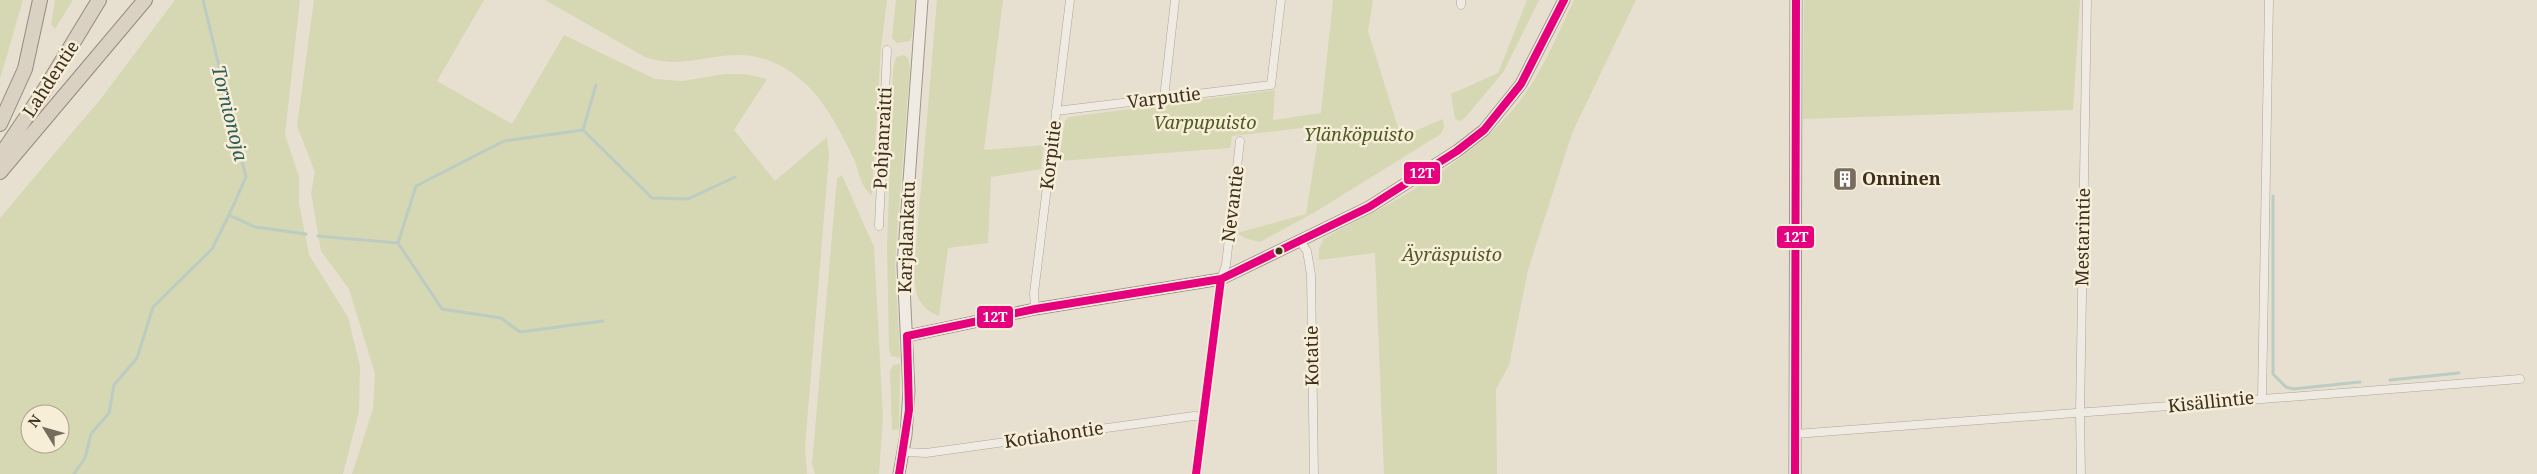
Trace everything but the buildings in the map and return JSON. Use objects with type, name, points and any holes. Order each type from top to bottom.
[{"type":"highway","points":[[0,124],[25,69],[34,38],[40,0]]},
{"type":"highway","name":"Lahdentie","points":[[0,156],[42,94],[99,0]]},
{"type":"highway","points":[[0,172],[145,0]]},
{"type":"street","name":"Karjalankatu","points":[[899,474],[904,452],[909,391],[903,265],[922,0]]},
{"type":"street","name":"Korpitie","points":[[1035,309],[1034,293],[1070,0]]},
{"type":"street","points":[[1164,98],[1175,0]]},
{"type":"street","name":"Varputie","points":[[1056,111],[1271,85],[1281,0]]},
{"type":"street","points":[[907,336],[1035,309],[1221,279],[1369,207],[1457,151],[1484,130],[1521,84],[1564,0]]},
{"type":"street","points":[[1795,474],[1796,0]]},
{"type":"street","name":"Mestarintie","points":[[2081,474],[2080,414],[2087,0]]},
{"type":"street","name":"Kisällintie","points":[[1795,434],[2262,399],[2268,0]]},
{"type":"street","name":"Pohjanraitti","points":[[879,226],[887,50]]},
{"type":"street","name":"Nevantie","points":[[1196,474],[1221,279],[1226,265],[1240,141]]},
{"type":"street","name":"Kotatie","points":[[1300,242],[1307,251],[1311,275],[1314,474]]},
{"type":"street","points":[[2262,399],[2520,379]]},
{"type":"street","name":"Kotiahontie","points":[[904,452],[926,453],[1194,416],[1204,417]]},
{"type":"green space","points":[[0,0],[23,0],[0,79]]},
{"type":"green space","points":[[55,0],[73,0],[55,29],[51,24]]},
{"type":"green space","points":[[175,0],[300,0],[285,134],[299,177],[299,203],[309,255],[348,317],[360,366],[359,411],[343,474],[0,474],[0,218],[103,96]]},
{"type":"green space","points":[[314,0],[484,0],[437,81],[512,124],[564,35],[655,79],[682,81],[725,74],[745,74],[767,79],[734,130],[775,181],[827,137],[829,156],[805,447],[807,474],[352,474],[373,409],[375,374],[349,289],[321,251],[311,193],[315,172],[297,126]]},
{"type":"green space","points":[[545,0],[887,0],[881,47],[872,195],[865,187],[852,155],[823,104],[803,82],[779,65],[761,58],[743,55],[678,62],[645,57]]},
{"type":"green space","points":[[896,0],[915,0],[910,41],[897,43],[892,38]]},
{"type":"green space","points":[[937,0],[1003,0],[984,150],[1044,145],[1041,169],[991,177],[988,243],[948,248],[939,316],[922,304],[915,286],[914,271]]},
{"type":"green space","name":"Ylänköpuisto","points":[[1333,0],[1373,0],[1368,31],[1401,137],[1443,119],[1444,127],[1441,134],[1315,212],[1260,242],[1245,238],[1237,233],[1306,214],[1320,126],[1232,136],[1230,148],[1059,161],[1065,121],[1069,117],[1275,90],[1273,120],[1321,113]]},
{"type":"green space","points":[[1527,0],[1539,0],[1504,71],[1465,118],[1460,121],[1455,119],[1451,94],[1498,73]]},
{"type":"green space","name":"Äyräspuisto","points":[[1574,0],[1636,0],[1572,133],[1528,270],[1509,365],[1496,389],[1497,474],[1384,474],[1375,253],[1319,260],[1319,249],[1323,239],[1420,186],[1462,157],[1500,124],[1516,106],[1536,78]]},
{"type":"green space","points":[[1804,0],[2080,0],[2073,110],[1803,119]]},
{"type":"green space","points":[[904,55],[908,58],[910,68],[895,263],[900,358],[891,356],[889,349],[887,247],[893,69],[896,57]]},
{"type":"green space","points":[[842,175],[874,247],[883,417],[879,474],[815,474],[812,464],[837,178]]},
{"type":"green space","points":[[900,364],[899,429],[892,430],[890,371],[893,365]]},
{"type":"waterway","name":"Tornionoja","points":[[74,474],[85,458],[91,434],[109,413],[114,385],[137,358],[153,307],[212,249],[246,177],[203,0]]},
{"type":"waterway","points":[[583,130],[596,85]]},
{"type":"waterway","points":[[398,243],[416,186],[504,141],[583,130],[652,198],[688,199],[735,177]]},
{"type":"waterway","points":[[2273,196],[2273,374],[2286,387],[2293,389],[2360,382]]},
{"type":"waterway","points":[[229,215],[255,227],[306,234]]},
{"type":"waterway","points":[[318,236],[398,243],[442,309],[501,318],[520,332],[603,321]]},
{"type":"waterway","points":[[2390,380],[2459,373]]},
{"type":"transit line","name":"12T","points":[[899,474],[909,410],[907,336],[1035,309],[1221,279],[1369,207],[1457,151],[1484,130],[1521,84],[1564,0]]},
{"type":"transit line","name":"12T","points":[[1795,474],[1796,0]]},
{"type":"transit line","name":"12T","points":[[1196,474],[1221,279]]},
{"type":"place","name":"Onninen","points":[[1845,179]]},
{"type":"park label","name":"Varpupuisto","points":[[1205,123]]}]
